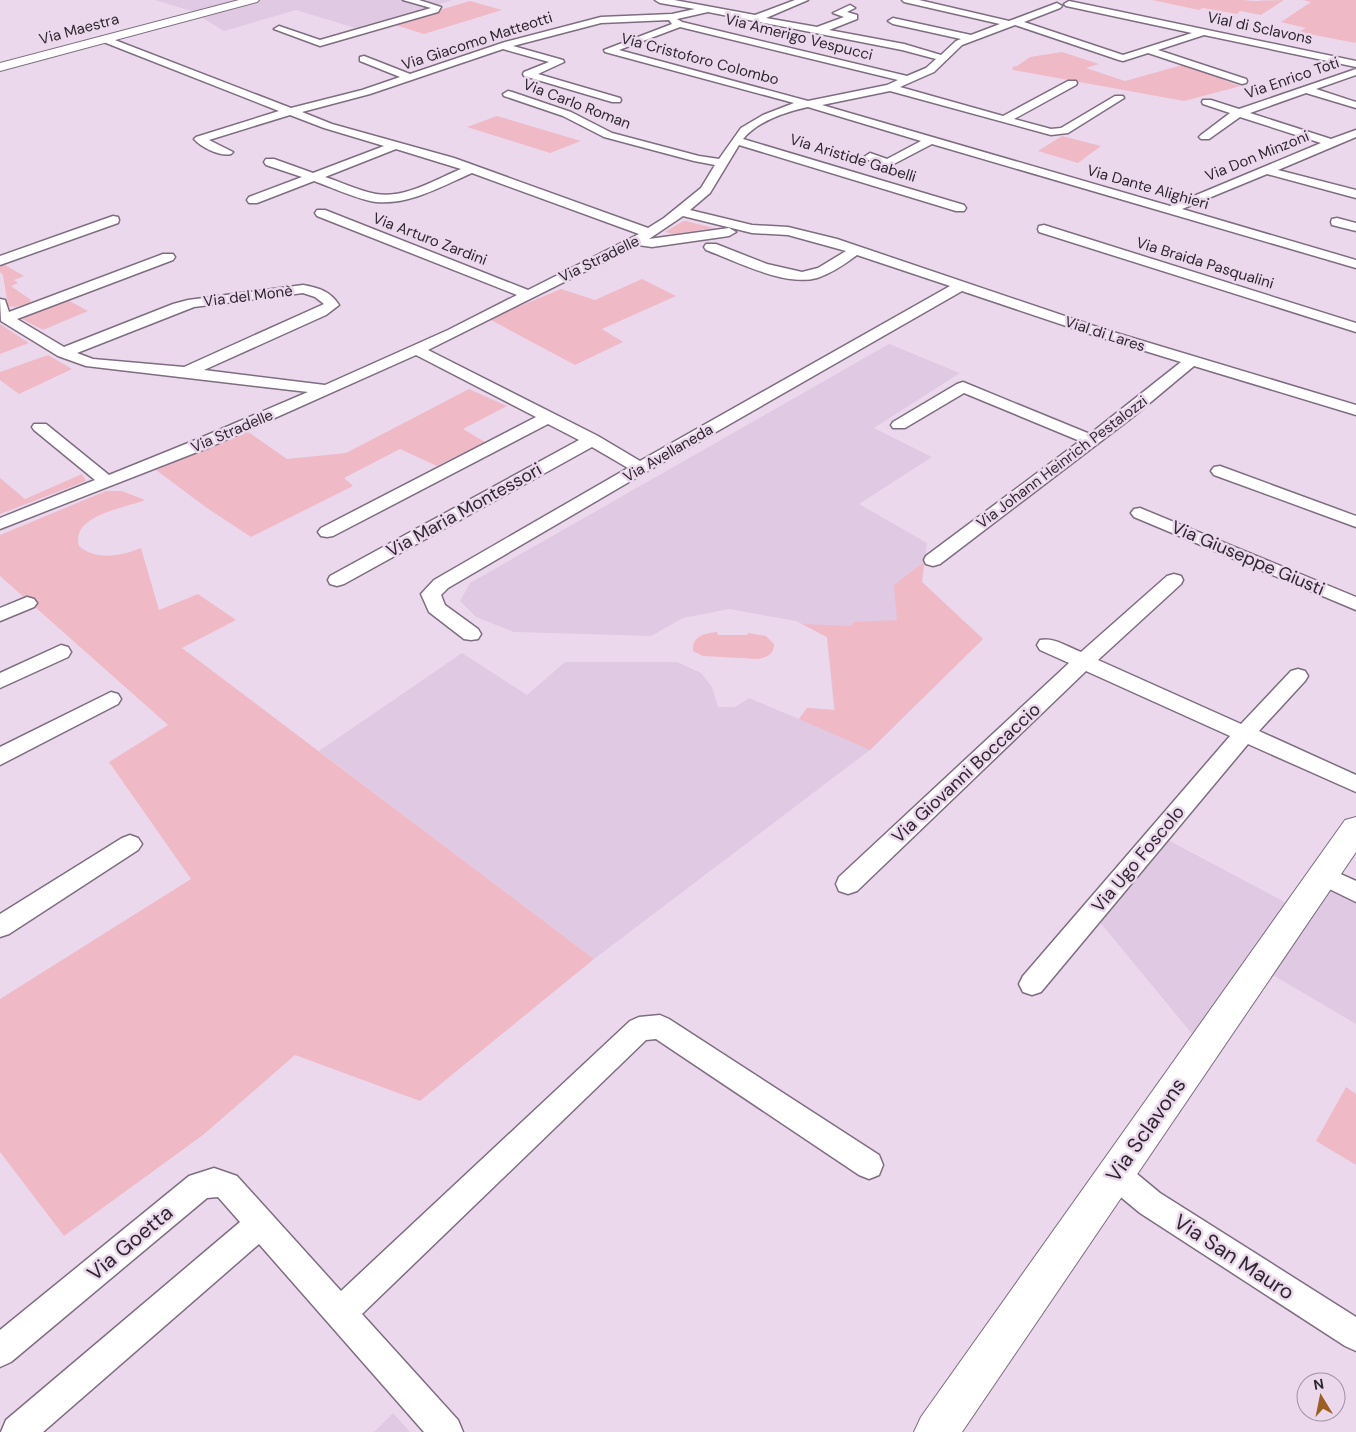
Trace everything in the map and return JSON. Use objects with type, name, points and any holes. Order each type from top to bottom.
[{"type":"street","name":"Via Maestra","points":[[0,67],[253,0]]},
{"type":"street","points":[[279,29],[320,43],[435,10],[436,7],[408,0]]},
{"type":"street","points":[[660,0],[708,11],[944,56]]},
{"type":"street","points":[[754,19],[803,0]]},
{"type":"street","points":[[907,0],[1013,23],[1123,58],[1206,32]]},
{"type":"street","name":"Via Stradelle","points":[[0,524],[204,444],[328,390],[417,350],[636,242],[682,212],[706,190],[736,141],[746,130],[767,117],[788,108],[890,88],[930,70],[960,43],[1013,23],[1056,2]]},
{"type":"street","name":"Vial di Sclavons","points":[[1056,2],[1356,64]]},
{"type":"street","points":[[708,11],[732,3]]},
{"type":"street","points":[[816,31],[854,17],[838,13],[850,8]]},
{"type":"street","name":"Via Giacomo Matteotti","points":[[227,152],[207,144],[200,138],[290,111],[335,101],[411,78],[504,46],[601,20],[676,20],[708,11]]},
{"type":"street","name":"Via Amerigo Vespucci","points":[[676,20],[910,80]]},
{"type":"street","name":"Via Cristoforo Colombo","points":[[676,20],[609,50],[807,104]]},
{"type":"street","points":[[893,21],[970,38]]},
{"type":"street","points":[[104,38],[328,126],[471,168],[650,233]]},
{"type":"street","points":[[904,47],[940,47],[960,43]]},
{"type":"street","points":[[504,46],[559,62],[528,74],[616,100]]},
{"type":"street","points":[[917,48],[944,56]]},
{"type":"street","points":[[1149,50],[1242,81]]},
{"type":"street","points":[[364,59],[411,78]]},
{"type":"street","name":"Via Enrico Toti","points":[[1205,137],[1238,113],[1356,72]]},
{"type":"street","points":[[1005,119],[1072,83]]},
{"type":"street","points":[[890,88],[1058,132],[1064,131],[1119,98]]},
{"type":"street","points":[[1307,90],[1356,106]]},
{"type":"street","name":"Via Carlo Roman","points":[[508,94],[567,114],[608,135],[698,159],[723,163]]},
{"type":"street","points":[[1207,102],[1331,143]]},
{"type":"street","name":"Via Dante Alighieri","points":[[807,104],[1356,264]]},
{"type":"street","name":"Via Don Minzoni","points":[[1170,210],[1356,133]]},
{"type":"street","points":[[870,157],[888,162],[930,140]]},
{"type":"street","name":"Via Aristide Gabelli","points":[[736,141],[960,208]]},
{"type":"street","points":[[253,200],[397,145]]},
{"type":"street","points":[[270,162],[375,198],[390,199],[403,197],[471,168]]},
{"type":"street","points":[[1265,170],[1356,194]]},
{"type":"street","name":"Vial di Lares","points":[[682,212],[752,229],[788,231],[856,250],[959,287],[1190,362],[1356,410]]},
{"type":"street","name":"Via Arturo Zardini","points":[[321,213],[532,292]]},
{"type":"street","points":[[0,261],[113,220]]},
{"type":"street","points":[[1337,222],[1356,227]]},
{"type":"street","name":"Vial di Lares","points":[[636,242],[652,243],[752,229]]},
{"type":"street","name":"Via Braida Pasqualini","points":[[1044,229],[1356,328]]},
{"type":"street","name":"Via Arturo Zardini","points":[[389,232],[532,292]]},
{"type":"street","points":[[712,247],[786,274],[800,277],[813,274],[856,250]]},
{"type":"street","points":[[0,303],[2,314],[6,318],[168,257]]},
{"type":"street","name":"Via Avellaneda","points":[[471,634],[436,608],[431,594],[441,584],[640,468],[959,287]]},
{"type":"street","name":"Via del Monè","points":[[63,353],[178,307],[193,303],[303,289],[323,295],[328,298],[332,305],[321,312],[184,372]]},
{"type":"street","name":"Via del Monè","points":[[6,318],[63,353],[91,363],[184,372],[328,390]]},
{"type":"street","points":[[417,350],[592,440],[640,468]]},
{"type":"street","name":"Via Johann Heinrich Pestalozzi","points":[[933,560],[1190,362]]},
{"type":"street","points":[[899,425],[963,387],[1091,440]]},
{"type":"street","points":[[327,532],[547,418]]},
{"type":"street","points":[[40,427],[107,482]]},
{"type":"street","name":"Via Maria Montessori","points":[[336,580],[592,440]]},
{"type":"street","points":[[1220,470],[1356,522]]},
{"type":"street","name":"Via Giuseppe Giusti","points":[[1140,513],[1356,604]]},
{"type":"street","name":"Via Giovanni Boccaccio","points":[[848,884],[1084,661],[1174,580]]},
{"type":"street","points":[[0,616],[27,603]]},
{"type":"street","points":[[1047,645],[1356,784]]},
{"type":"street","points":[[0,681],[61,652]]},
{"type":"street","points":[[1244,734],[1298,676]]},
{"type":"street","points":[[0,756],[111,699]]},
{"type":"street","name":"Via Ugo Foscolo","points":[[1032,984],[1244,734]]},
{"type":"street","name":"Via Sclavons","points":[[936,1432],[1356,828]]},
{"type":"street","points":[[0,927],[130,844]]},
{"type":"street","points":[[1323,875],[1356,892]]},
{"type":"street","points":[[340,1314],[639,1029],[660,1027],[869,1164]]},
{"type":"street","name":"Via San Mauro","points":[[1115,1174],[1150,1203],[1356,1335]]},
{"type":"street","name":"Via Goetta","points":[[0,1351],[199,1186],[214,1182],[227,1186],[446,1432]]},
{"type":"street","points":[[18,1432],[261,1223]]},
{"type":"shaded area","points":[[155,0],[453,0],[355,28],[296,10],[224,31],[191,11]]},
{"type":"shaded area","points":[[1152,0],[1284,0],[1261,15],[1240,11],[1237,14],[1203,8],[1199,10]]},
{"type":"shaded area","points":[[1303,0],[1356,0],[1356,43],[1298,32],[1306,28],[1281,22],[1311,2]]},
{"type":"shaded area","points":[[470,1],[502,10],[424,34],[392,24]]},
{"type":"shaded area","points":[[1062,52],[1099,64],[1086,68],[1125,81],[1186,64],[1223,75],[1226,81],[1241,86],[1184,101],[1013,70],[1012,67],[1017,66],[1030,57]]},
{"type":"shaded area","points":[[497,116],[581,141],[550,153],[467,127]]},
{"type":"shaded area","points":[[1062,136],[1101,146],[1078,163],[1038,151]]},
{"type":"shaded area","points":[[683,221],[714,228],[673,234],[665,232]]},
{"type":"shaded area","points":[[0,262],[24,276],[14,280],[18,283],[11,286],[31,300],[29,303],[15,307],[8,306],[3,275],[0,272]]},
{"type":"shaded area","points":[[642,279],[676,296],[602,329],[623,342],[575,365],[489,319],[561,289],[595,300]]},
{"type":"shaded area","points":[[64,298],[88,311],[43,330],[20,318]]},
{"type":"shaded area","points":[[0,324],[29,343],[0,354]]},
{"type":"shaded area","points":[[889,344],[960,373],[874,428],[932,457],[859,504],[927,543],[922,582],[983,639],[870,750],[594,959],[319,751],[462,653],[527,695],[565,662],[677,662],[701,673],[712,687],[718,707],[735,707],[749,698],[799,719],[807,708],[834,710],[827,637],[796,621],[729,609],[683,618],[651,636],[514,632],[476,617],[460,601],[470,583]]},
{"type":"shaded area","points":[[48,355],[72,369],[19,394],[0,380],[0,372]]},
{"type":"shaded area","points":[[469,389],[507,406],[463,429],[485,442],[437,466],[400,449],[344,478],[353,486],[251,537],[207,508],[156,470],[247,431],[287,459],[346,453]]},
{"type":"shaded area","points":[[82,474],[86,481],[0,514],[0,478],[25,499]]},
{"type":"shaded area","points":[[106,491],[122,491],[145,500],[102,514],[91,520],[78,535],[79,546],[93,554],[109,556],[141,548],[159,610],[198,594],[236,620],[182,648],[594,959],[420,1101],[295,1055],[203,1135],[64,1236],[0,1152],[0,999],[191,879],[109,762],[168,725],[0,576],[0,535]]},
{"type":"shaded area","points":[[924,562],[922,582],[983,639],[870,750],[799,719],[807,708],[835,710],[827,637],[802,624],[851,626],[854,622],[897,620],[894,585]]},
{"type":"shaded area","points":[[717,632],[718,635],[747,635],[748,633],[766,636],[774,644],[772,653],[758,659],[703,656],[693,651],[693,646],[700,636]]},
{"type":"shaded area","points":[[1168,840],[1298,909],[1202,1046],[1099,921]]},
{"type":"shaded area","points":[[1328,885],[1356,899],[1356,1024],[1266,971]]},
{"type":"shaded area","points":[[1346,1087],[1356,1094],[1356,1165],[1316,1141]]},
{"type":"shaded area","points":[[393,1413],[410,1432],[374,1432]]}]
